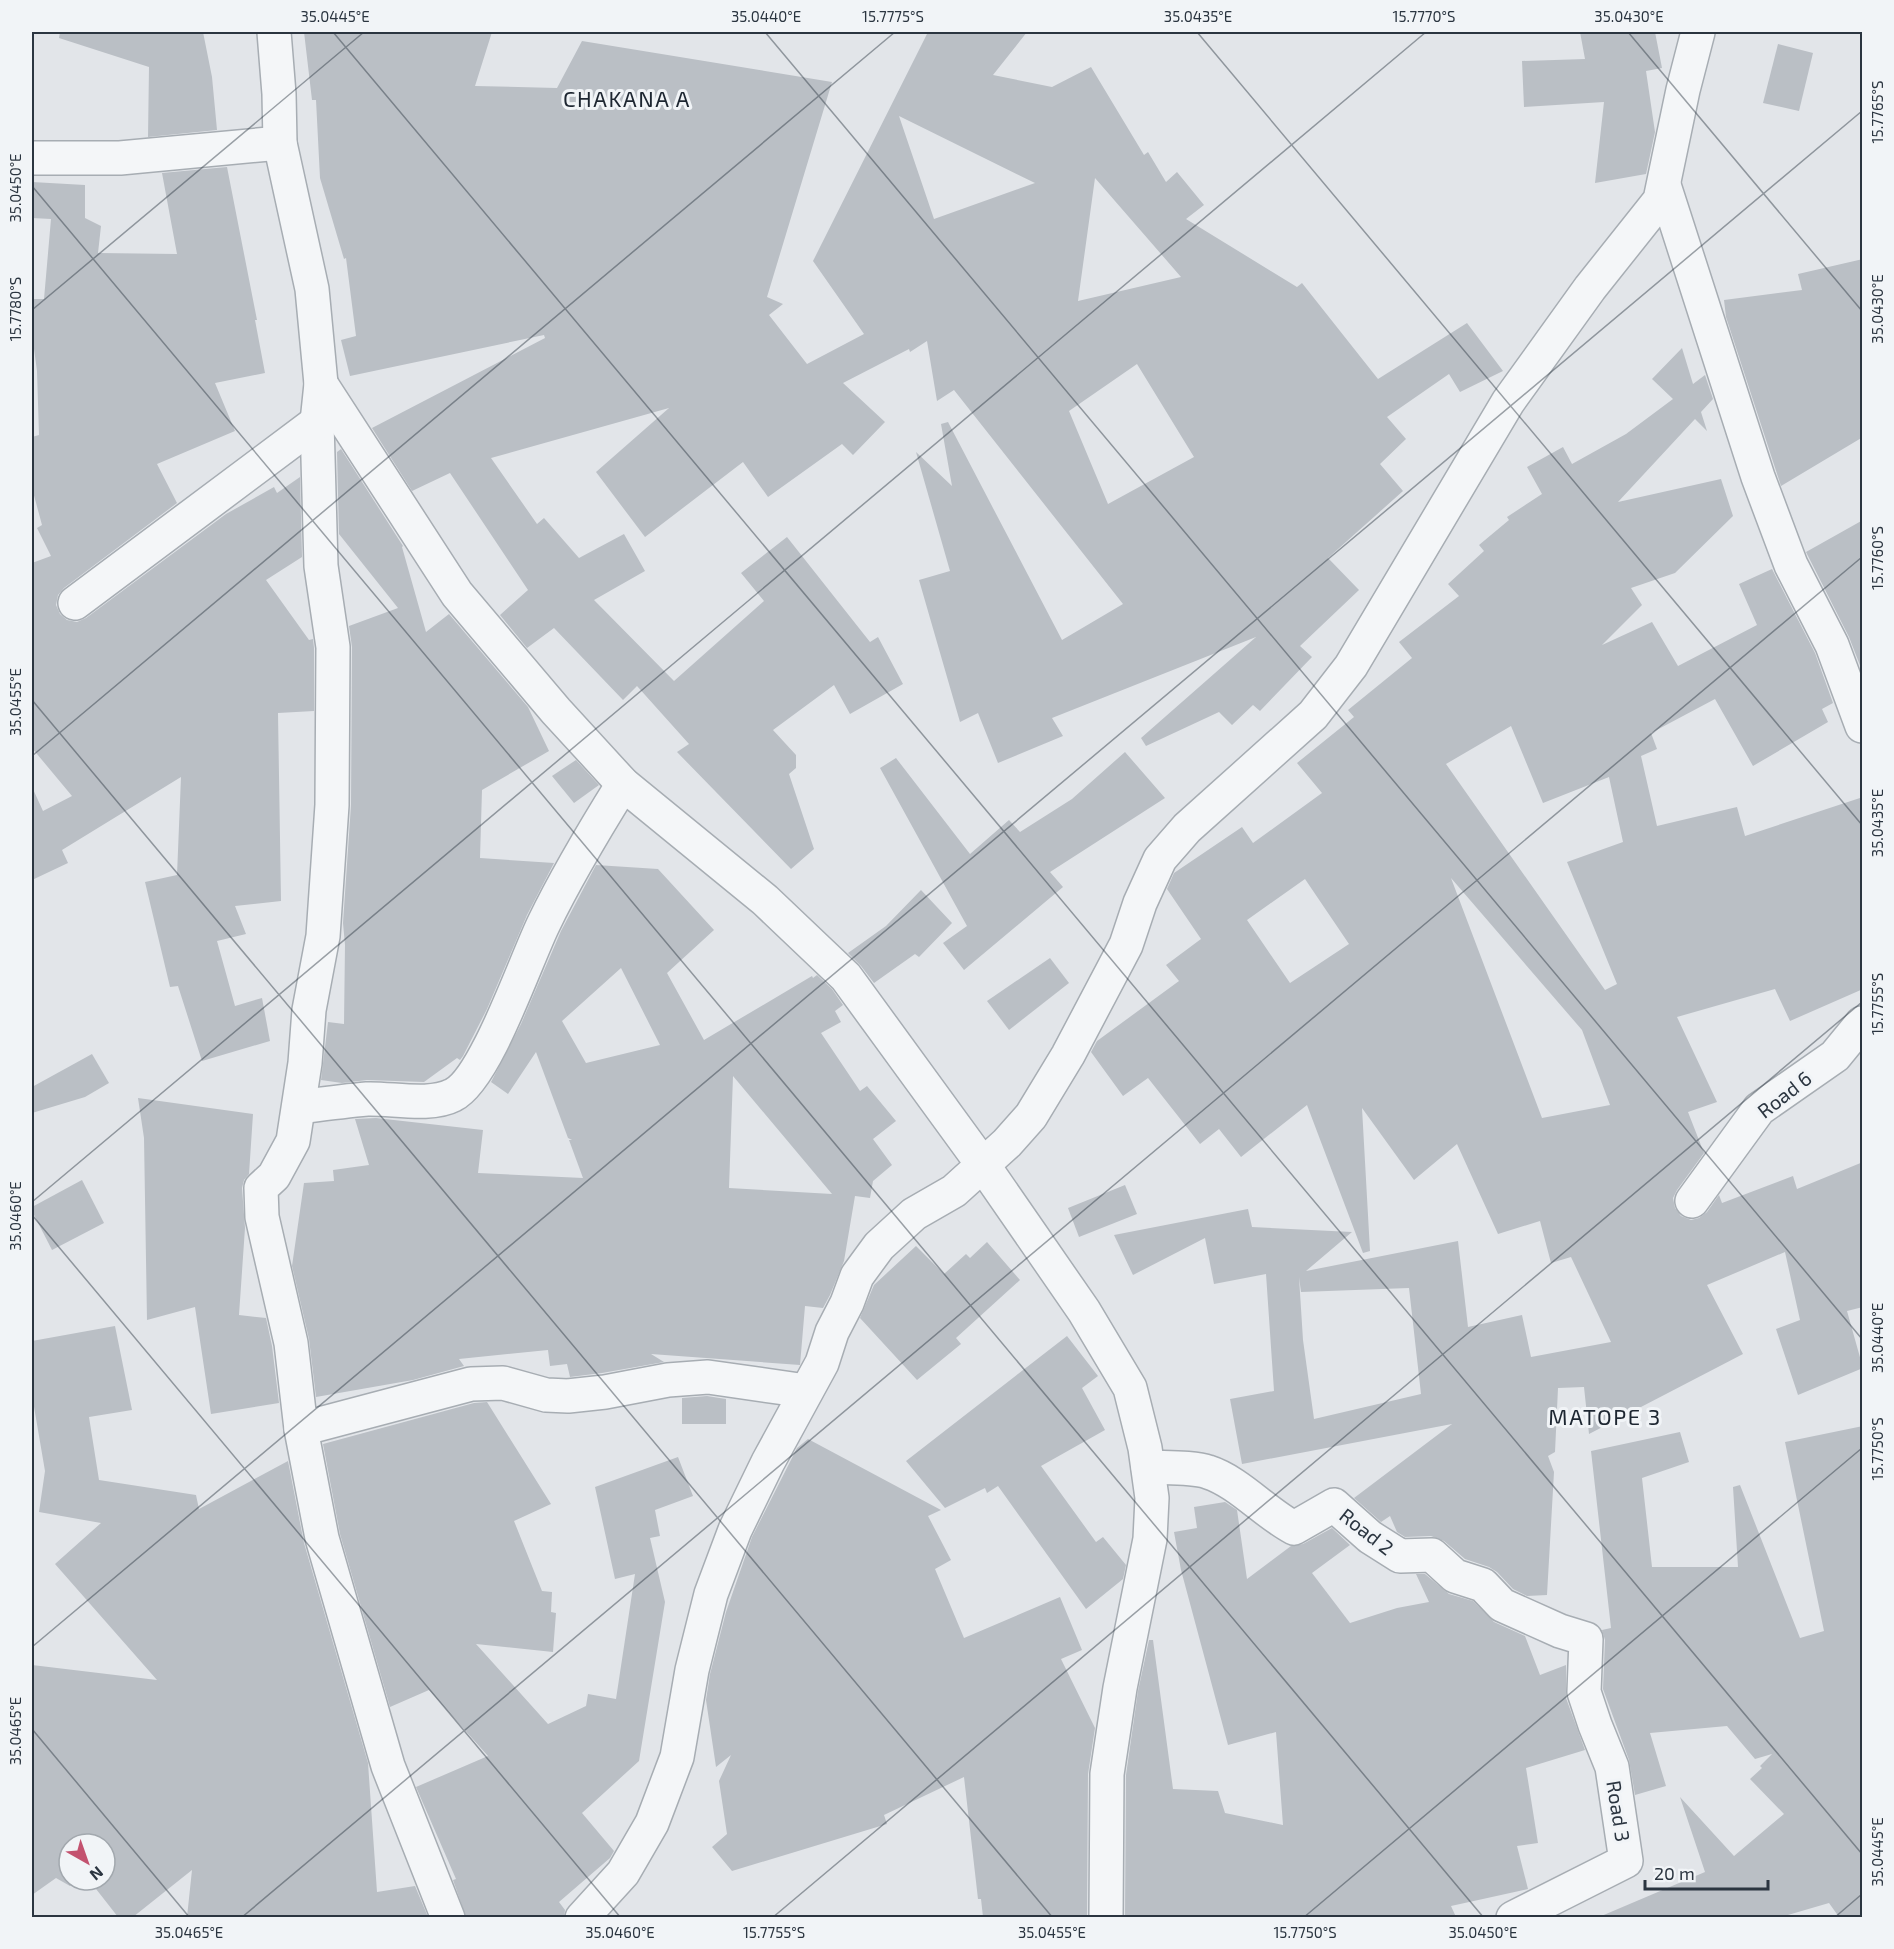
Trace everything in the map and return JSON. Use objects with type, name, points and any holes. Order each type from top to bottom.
[{"type":"street","points":[[274,32],[280,143],[312,289],[321,384],[317,422],[321,566],[333,647],[332,805],[323,936],[309,1010],[299,1107],[293,1141],[274,1176],[261,1188],[264,1227],[291,1343],[301,1429],[322,1538],[388,1766],[448,1917]]},
{"type":"street","points":[[582,1917],[624,1873],[652,1823],[677,1757],[692,1670],[711,1594],[735,1530],[768,1462],[822,1363],[832,1332],[847,1303],[857,1276],[879,1246],[914,1214],[954,1191],[1007,1143],[1031,1116],[1068,1055],[1126,945],[1140,903],[1160,859],[1186,828],[1313,715],[1351,666],[1508,402],[1590,288],[1660,200],[1683,90],[1698,32]]},
{"type":"street","points":[[32,158],[120,158],[280,143]]},
{"type":"street","points":[[1664,185],[1766,499],[1791,564],[1832,645],[1863,726]]},
{"type":"street","points":[[321,384],[457,594],[556,711],[623,784],[765,900],[846,978],[982,1165],[1084,1311],[1130,1388],[1145,1448],[1152,1498],[1150,1539],[1120,1688],[1107,1774],[1106,1917]]},
{"type":"street","points":[[75,603],[317,422]]},
{"type":"street","points":[[299,1107],[370,1099],[418,1102],[439,1099],[454,1095],[470,1080],[508,1007],[543,924],[623,784]]},
{"type":"street","name":"Road 6","points":[[1692,1201],[1759,1109],[1835,1056],[1863,1023]]},
{"type":"street","points":[[301,1429],[471,1384],[503,1383],[546,1395],[568,1396],[605,1392],[668,1380],[708,1377],[806,1391]]},
{"type":"street","name":"Road 2","points":[[1148,1467],[1208,1472],[1232,1485],[1282,1522],[1294,1528],[1334,1505],[1370,1537],[1400,1556],[1432,1555],[1455,1576],[1483,1585],[1502,1605],[1560,1631],[1586,1639]]},
{"type":"street","name":"Road 3","points":[[1513,1917],[1626,1861],[1612,1767],[1584,1692],[1586,1639]]},
{"type":"building","points":[[60,32],[203,32],[212,77],[217,130],[148,137],[149,67],[59,38]]},
{"type":"building","points":[[304,32],[492,32],[475,86],[557,88],[582,41],[832,82],[767,297],[783,304],[769,315],[807,364],[864,334],[813,261],[928,32],[1027,32],[993,75],[1052,87],[1091,67],[1144,155],[1148,152],[1166,182],[1177,172],[1204,205],[1186,219],[1297,287],[1302,283],[1378,379],[1467,323],[1503,371],[1460,392],[1449,374],[1387,417],[1406,439],[1380,464],[1403,491],[1328,558],[1359,590],[1300,646],[1312,657],[1260,711],[1253,705],[1232,725],[1219,712],[1146,746],[1141,738],[1256,637],[1052,718],[1063,736],[998,763],[978,713],[960,722],[919,580],[950,571],[916,452],[952,486],[941,424],[948,422],[1062,640],[1123,604],[954,390],[937,401],[927,341],[910,352],[909,349],[843,383],[885,422],[853,455],[842,444],[768,497],[743,462],[645,537],[596,472],[669,408],[491,458],[537,524],[544,518],[579,558],[624,534],[645,571],[594,600],[674,681],[764,601],[741,573],[787,537],[870,642],[878,637],[903,684],[850,714],[834,685],[773,730],[796,755],[796,768],[789,774],[814,849],[791,869],[677,752],[689,744],[637,686],[623,700],[554,628],[527,648],[500,615],[528,590],[450,473],[412,491],[372,428],[545,338],[544,335],[350,376],[341,340],[356,336],[346,258],[344,259],[320,178],[316,100],[312,100]],"holes":[[[899,116],[1035,183],[934,219]],[[1095,178],[1181,277],[1078,301]],[[1137,364],[1194,457],[1108,504],[1069,411]]]},
{"type":"building","points":[[1580,32],[1655,32],[1662,68],[1646,71],[1655,132],[1646,174],[1595,183],[1604,102],[1524,107],[1522,61],[1585,59]]},
{"type":"building","points":[[1778,44],[1813,53],[1799,111],[1763,103]]},
{"type":"building","points":[[227,167],[265,373],[215,383],[235,431],[157,464],[177,503],[64,588],[58,595],[56,605],[60,614],[67,620],[77,622],[86,618],[226,514],[274,487],[277,493],[300,477],[302,557],[266,580],[309,640],[313,639],[314,648],[314,711],[278,713],[281,901],[235,906],[246,934],[217,941],[235,1006],[262,998],[270,1041],[202,1061],[178,986],[170,987],[145,882],[177,875],[181,777],[62,850],[68,863],[32,880],[32,787],[43,811],[72,796],[32,748],[32,563],[51,556],[37,528],[42,525],[32,488],[32,437],[39,435],[32,299],[44,299],[51,219],[32,218],[32,182],[85,185],[85,218],[101,226],[98,253],[177,254],[162,173]]},
{"type":"building","points":[[1863,259],[1863,437],[1781,486],[1726,317],[1724,300],[1802,290],[1798,274]]},
{"type":"building","points":[[1682,348],[1693,384],[1705,375],[1713,399],[1701,412],[1707,431],[1695,419],[1618,502],[1721,479],[1733,516],[1675,573],[1631,588],[1642,605],[1602,645],[1652,622],[1678,666],[1757,625],[1739,584],[1772,569],[1815,653],[1833,703],[1822,709],[1828,722],[1753,766],[1715,699],[1651,733],[1657,749],[1641,756],[1657,826],[1737,807],[1745,836],[1863,797],[1863,989],[1790,1021],[1775,989],[1677,1017],[1717,1102],[1688,1112],[1704,1153],[1677,1190],[1673,1198],[1675,1208],[1681,1216],[1691,1220],[1707,1212],[1719,1195],[1722,1203],[1793,1176],[1797,1189],[1863,1162],[1863,1307],[1847,1311],[1863,1368],[1798,1395],[1776,1329],[1800,1320],[1785,1252],[1707,1285],[1743,1354],[1589,1434],[1584,1387],[1558,1388],[1555,1452],[1548,1456],[1554,1472],[1547,1595],[1527,1596],[1513,1589],[1497,1572],[1465,1559],[1444,1541],[1431,1536],[1405,1537],[1397,1532],[1390,1516],[1381,1522],[1354,1498],[1452,1424],[1242,1464],[1230,1399],[1274,1391],[1266,1274],[1214,1284],[1205,1238],[1133,1275],[1114,1235],[1248,1209],[1252,1227],[1352,1232],[1306,1271],[1458,1241],[1468,1327],[1522,1315],[1531,1357],[1611,1342],[1571,1257],[1551,1263],[1540,1221],[1498,1234],[1457,1144],[1414,1180],[1362,1108],[1370,1251],[1363,1253],[1307,1105],[1241,1157],[1219,1129],[1200,1144],[1148,1078],[1123,1096],[1091,1052],[1097,1041],[1179,981],[1166,965],[1201,939],[1167,889],[1174,873],[1242,827],[1253,843],[1322,793],[1297,763],[1354,717],[1348,710],[1412,658],[1399,642],[1459,596],[1448,584],[1484,551],[1479,545],[1509,520],[1507,517],[1542,494],[1527,467],[1563,447],[1572,464],[1626,434],[1673,399],[1652,379]],"holes":[[[1511,726],[1543,803],[1609,777],[1623,842],[1567,862],[1617,984],[1605,990],[1446,764]],[[1451,878],[1582,1030],[1610,1105],[1542,1118]],[[1305,879],[1349,944],[1290,983],[1247,920]],[[1299,1277],[1301,1292],[1409,1288],[1421,1394],[1314,1419],[1303,1340]]]},
{"type":"building","points":[[341,449],[403,546],[426,632],[449,614],[528,707],[549,751],[482,790],[480,858],[554,863],[527,915],[487,1009],[463,1056],[424,1082],[367,1080],[342,1083],[321,1080],[328,1022],[344,1024],[343,923],[351,805],[352,647],[349,626],[398,608],[339,534],[337,452]]},
{"type":"building","points":[[1863,520],[1863,673],[1849,637],[1806,552]]},
{"type":"building","points":[[1125,752],[1165,798],[1050,872],[1063,887],[964,970],[943,943],[967,926],[880,768],[896,758],[970,854],[1009,820],[1020,832],[1072,799]]},
{"type":"building","points":[[576,760],[599,785],[574,803],[552,776]]},
{"type":"building","points":[[596,865],[658,869],[714,930],[667,973],[704,1040],[812,976],[813,978],[817,975],[832,989],[843,1005],[835,1011],[841,1022],[821,1033],[860,1091],[867,1086],[896,1121],[873,1139],[892,1165],[873,1181],[870,1198],[855,1196],[844,1261],[830,1295],[823,1308],[805,1306],[800,1365],[651,1354],[664,1362],[570,1377],[567,1364],[550,1366],[548,1350],[459,1359],[464,1366],[413,1380],[316,1397],[309,1339],[292,1266],[304,1183],[334,1181],[333,1170],[369,1165],[355,1119],[376,1118],[483,1130],[478,1173],[583,1178],[569,1140],[572,1140],[568,1138],[536,1052],[508,1094],[491,1082],[521,1024],[561,931]],"holes":[[[621,968],[660,1045],[586,1063],[562,1021]],[[733,1076],[832,1194],[729,1188]]]},
{"type":"building","points":[[921,890],[952,923],[919,957],[915,954],[874,983],[848,953],[886,926]]},
{"type":"building","points":[[1050,958],[1069,983],[1009,1030],[987,1001]]},
{"type":"building","points":[[92,1054],[109,1083],[85,1097],[32,1113],[32,1087]]},
{"type":"building","points":[[138,1098],[253,1114],[249,1174],[242,1188],[245,1228],[239,1315],[266,1318],[279,1403],[211,1414],[195,1307],[147,1320],[144,1138]]},
{"type":"building","points":[[82,1180],[104,1223],[52,1250],[32,1207]]},
{"type":"building","points":[[1125,1185],[1137,1214],[1079,1237],[1068,1208]]},
{"type":"building","points":[[987,1242],[1020,1280],[956,1338],[961,1344],[917,1380],[860,1318],[874,1285],[916,1246],[944,1274],[966,1254],[970,1258]]},
{"type":"building","points":[[115,1326],[132,1410],[89,1417],[99,1480],[196,1495],[199,1509],[288,1461],[304,1543],[368,1763],[377,1892],[415,1886],[428,1917],[187,1917],[192,1870],[133,1917],[118,1917],[98,1892],[117,1892],[117,1832],[57,1832],[57,1879],[32,1895],[32,1665],[157,1680],[55,1564],[101,1523],[39,1512],[45,1471],[32,1395],[32,1341]]},
{"type":"building","points":[[1067,1336],[1098,1376],[1082,1388],[1105,1430],[1041,1466],[1096,1542],[1103,1537],[1126,1565],[1123,1579],[1086,1609],[998,1486],[987,1493],[985,1488],[945,1508],[906,1461]]},
{"type":"building","points":[[707,1396],[726,1399],[726,1424],[682,1424],[682,1398]]},
{"type":"building","points":[[487,1402],[551,1504],[514,1521],[542,1591],[552,1592],[551,1612],[556,1613],[553,1652],[476,1644],[548,1724],[586,1706],[588,1694],[616,1699],[635,1574],[615,1579],[595,1487],[678,1457],[693,1496],[655,1510],[660,1536],[650,1538],[665,1602],[639,1761],[582,1813],[614,1851],[610,1858],[559,1902],[565,1910],[564,1917],[466,1917],[453,1880],[456,1879],[416,1787],[488,1756],[429,1690],[390,1707],[340,1534],[323,1444],[474,1403]]},
{"type":"building","points":[[1863,1426],[1863,1917],[1839,1917],[1829,1903],[1781,1917],[1599,1917],[1705,1872],[1680,1797],[1734,1856],[1784,1814],[1750,1779],[1772,1754],[1755,1759],[1727,1726],[1650,1733],[1666,1786],[1635,1795],[1629,1760],[1603,1689],[1605,1640],[1602,1630],[1611,1628],[1591,1451],[1680,1432],[1689,1462],[1642,1478],[1652,1567],[1738,1567],[1733,1487],[1740,1485],[1800,1638],[1824,1631],[1785,1442]]},
{"type":"building","points":[[808,1439],[941,1510],[928,1516],[951,1560],[935,1569],[964,1638],[1060,1597],[1082,1650],[1061,1659],[1095,1728],[1088,1774],[1087,1917],[983,1917],[981,1899],[978,1899],[964,1777],[884,1815],[887,1824],[732,1871],[712,1847],[727,1834],[719,1781],[731,1755],[716,1767],[706,1700],[710,1674],[726,1612],[752,1537],[797,1448]]},
{"type":"building","points":[[1225,1502],[1237,1510],[1247,1579],[1291,1546],[1303,1544],[1332,1528],[1350,1545],[1312,1573],[1350,1623],[1397,1608],[1429,1602],[1416,1574],[1425,1574],[1449,1594],[1473,1601],[1494,1622],[1525,1636],[1540,1675],[1566,1665],[1566,1698],[1585,1750],[1526,1768],[1538,1843],[1517,1846],[1528,1889],[1451,1906],[1456,1917],[1125,1917],[1126,1775],[1138,1691],[1149,1640],[1153,1640],[1173,1789],[1218,1791],[1225,1813],[1283,1825],[1276,1732],[1228,1745],[1181,1570],[1174,1532],[1197,1528],[1194,1507]]},
{"type":"district","name":"CHAKANA A","points":[[627,98]]},
{"type":"district","name":"MATOPE 3","points":[[1605,1416]]}]
